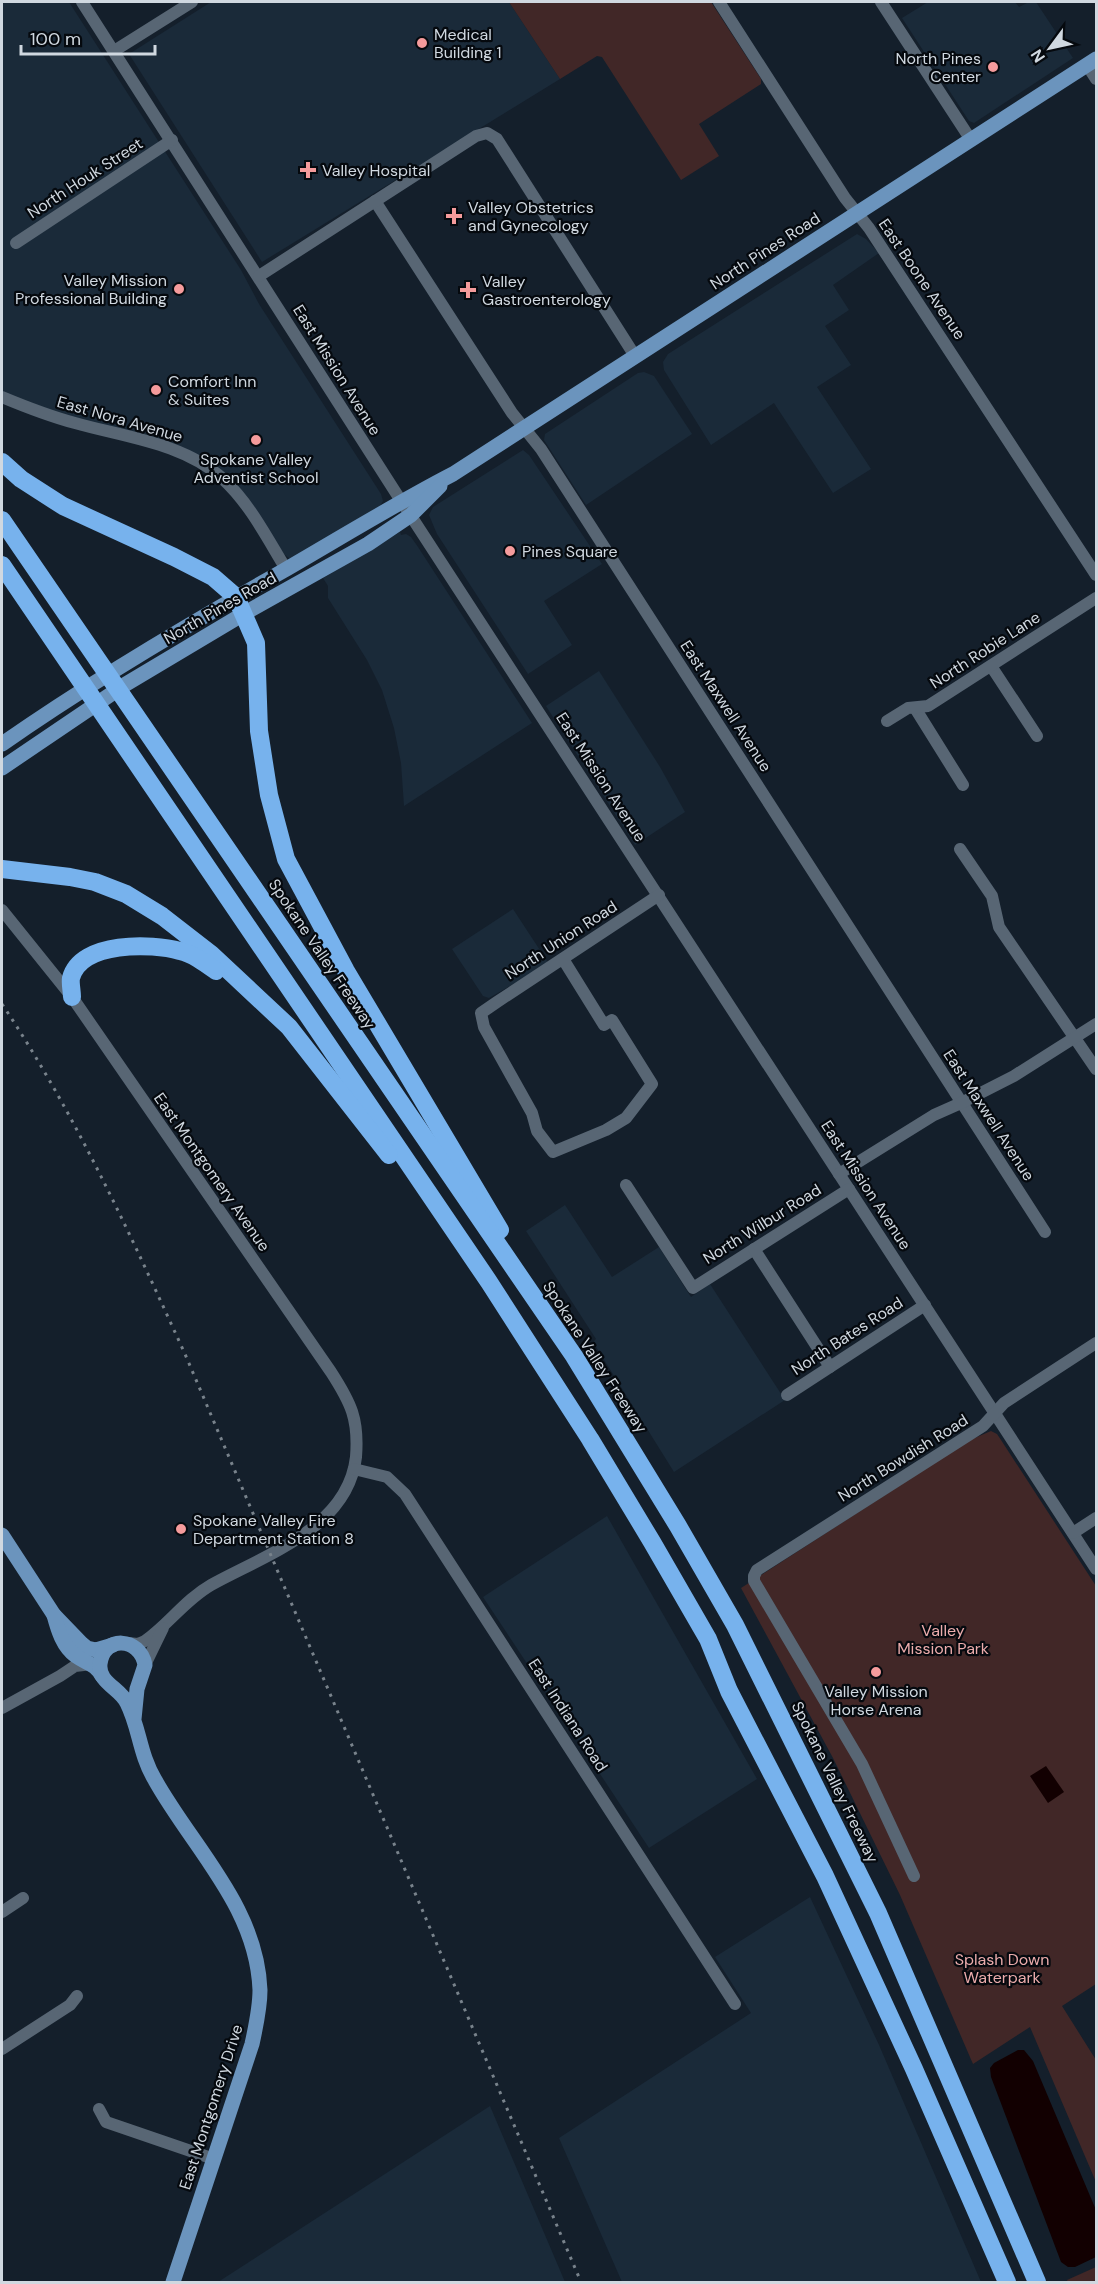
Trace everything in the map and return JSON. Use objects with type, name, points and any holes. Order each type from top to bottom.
[{"type":"highway","points":[[2,462],[21,479],[63,506],[213,577],[240,605],[256,643],[259,731],[269,795],[286,859],[346,971],[574,1356]]},
{"type":"highway","name":"Spokane Valley Freeway","points":[[2,520],[574,1356],[678,1526],[735,1625],[813,1778],[878,1913],[1037,2283]]},
{"type":"highway","points":[[2,565],[489,1282],[590,1439],[708,1639],[729,1691],[820,1865],[865,1959],[1007,2283]]},
{"type":"highway","points":[[2,869],[95,882],[126,894],[162,916],[211,954],[289,1027],[489,1282]]},
{"type":"highway","points":[[72,997],[71,979],[86,959],[118,947],[164,947],[183,951],[198,959],[289,1027]]},
{"type":"main road","name":"North Pines Road","points":[[2,768],[240,605],[286,569],[401,501],[453,474],[1092,62]]},
{"type":"main road","name":"North Pines Road","points":[[2,744],[117,668],[240,605],[368,544],[411,515],[453,474]]},
{"type":"main road","points":[[2,1535],[54,1615],[87,1648],[100,1650],[120,1644],[140,1651],[143,1672],[128,1688],[103,1676],[74,1655],[59,1633],[54,1615]]},
{"type":"main road","points":[[103,1676],[100,1669],[102,1655],[120,1644]]},
{"type":"main road","name":"East Montgomery Drive","points":[[134,1719],[143,1672]]},
{"type":"main road","name":"East Montgomery Drive","points":[[103,1676],[125,1697],[134,1719],[143,1756],[155,1780],[235,1903],[248,1928],[257,1962],[260,1991],[259,2012],[252,2044],[173,2283]]},
{"type":"street","name":"East Mission Avenue","points":[[82,2],[401,501],[1096,1569]]},
{"type":"street","points":[[114,51],[192,2]]},
{"type":"street","name":"East Boone Avenue","points":[[719,2],[1096,575]]},
{"type":"street","points":[[881,2],[971,140]]},
{"type":"street","points":[[1092,62],[1096,79]]},
{"type":"street","points":[[259,276],[476,136],[487,133],[497,139],[635,356]]},
{"type":"street","name":"North Houk Street","points":[[16,243],[172,140]]},
{"type":"street","name":"East Maxwell Avenue","points":[[375,201],[512,413],[547,457],[1045,1232]]},
{"type":"street","name":"East Nora Avenue","points":[[2,397],[48,416],[178,451],[203,464],[223,479],[239,496],[286,569]]},
{"type":"street","name":"North Robie Lane","points":[[887,721],[908,708],[928,706],[1096,598]]},
{"type":"street","points":[[991,666],[1037,736]]},
{"type":"street","points":[[915,708],[963,785]]},
{"type":"street","points":[[960,849],[992,896],[999,927],[1096,1069]]},
{"type":"street","name":"North Union Road","points":[[563,959],[604,1025],[612,1020],[652,1084],[626,1118],[606,1130],[553,1152],[537,1131],[532,1113],[484,1027],[481,1013],[659,895]]},
{"type":"street","name":"East Montgomery Avenue","points":[[2,910],[72,997],[348,1398],[358,1432],[354,1469]]},
{"type":"street","name":"North Wilbur Road","points":[[839,1174],[934,1114],[1014,1076],[1096,1024]]},
{"type":"street","name":"North Wilbur Road","points":[[626,1185],[693,1288],[849,1189]]},
{"type":"street","points":[[754,1249],[830,1367]]},
{"type":"street","name":"North Bates Road","points":[[787,1395],[925,1305]]},
{"type":"street","name":"North Bowdish Road","points":[[914,1876],[862,1764],[754,1581],[754,1575],[757,1570],[983,1426],[1004,1403],[1096,1343]]},
{"type":"street","name":"East Montgomery Drive","points":[[120,1644],[138,1644],[145,1641],[194,1597],[300,1536],[326,1516],[343,1496],[354,1469]]},
{"type":"street","name":"East Indiana Road","points":[[354,1469],[387,1477],[405,1494],[735,2004]]},
{"type":"street","points":[[1073,1533],[1096,1518]]},
{"type":"street","name":"East Montgomery Drive","points":[[143,1672],[165,1624]]},
{"type":"street","points":[[65,1672],[74,1655]]},
{"type":"street","points":[[2,1708],[81,1664],[103,1676]]},
{"type":"street","points":[[2,1912],[23,1898]]},
{"type":"street","points":[[2,2049],[70,2005],[77,1996]]},
{"type":"street","points":[[99,2109],[106,2122],[214,2159]]},
{"type":"shaded area","points":[[2,2],[69,2],[381,494],[383,501],[379,508],[298,558],[289,558],[281,552],[205,462],[77,420],[2,392]]},
{"type":"shaded area","name":"Valley Hospital","points":[[211,2],[509,2],[560,79],[262,262],[129,54]]},
{"type":"shaded area","points":[[928,2],[1015,2],[1019,7],[1029,2],[1036,2],[1073,58],[974,123],[969,121],[902,18]]},
{"type":"shaded area","points":[[857,234],[866,239],[879,253],[833,285],[849,310],[825,326],[851,365],[817,387],[871,469],[833,493],[774,403],[711,445],[664,370],[663,362],[668,354]]},
{"type":"shaded area","points":[[644,372],[654,376],[692,434],[586,505],[544,440],[545,434],[638,373]]},
{"type":"shaded area","points":[[523,450],[529,455],[602,564],[544,601],[572,645],[528,674],[437,534],[429,515],[433,507]]},
{"type":"shaded area","points":[[400,532],[401,535],[406,534],[411,537],[418,547],[532,723],[404,806],[401,763],[394,728],[382,690],[367,660],[328,598],[328,586],[323,578]]},
{"type":"shaded area","points":[[599,671],[660,767],[685,812],[635,845],[546,706]]},
{"type":"shaded area","points":[[513,909],[549,964],[489,998],[483,996],[452,949]]},
{"type":"shaded area","points":[[565,1205],[612,1277],[659,1247],[691,1297],[710,1284],[785,1400],[674,1472],[593,1342],[596,1339],[526,1231]]},
{"type":"shaded area","points":[[607,1516],[757,1779],[649,1848],[483,1597]]},
{"type":"shaded area","points":[[1046,1766],[1064,1792],[1048,1803],[1030,1776]]},
{"type":"shaded area","points":[[810,1897],[879,2045],[981,2282],[622,2282],[559,2138],[751,2013],[715,1957]]},
{"type":"shaded area","points":[[969,1971],[987,1974],[984,1986],[967,1982]]},
{"type":"shaded area","points":[[1018,2050],[1024,2050],[1033,2061],[1096,2210],[1096,2257],[1075,2267],[1068,2267],[1061,2262],[991,2077],[990,2068],[994,2063]]},
{"type":"shaded area","points":[[490,2106],[565,2282],[218,2282]]},
{"type":"green space","points":[[509,2],[711,2],[761,79],[761,84],[699,124],[719,156],[681,180],[602,57],[597,56],[560,79]]},
{"type":"green space","name":"Valley Mission Park","points":[[991,1431],[997,1434],[1096,1586],[1096,1984],[1062,2006],[1096,2060],[1096,2182],[1030,2027],[973,2064],[900,1895],[833,1758],[741,1588],[970,1440]]},
{"type":"green space","points":[[1096,2267],[1096,2282],[1068,2282],[1067,2280]]},
{"type":"railway","points":[[2,1004],[29,1045],[77,1131],[122,1219],[185,1354],[581,2282]]},
{"type":"place","name":"Medical Building 1","points":[[422,43]]},
{"type":"place","name":"North Pines Center","points":[[993,67]]},
{"type":"place","name":"Valley Hospital","points":[[308,170]]},
{"type":"place","name":"Valley Obstetrics and Gynecology","points":[[454,216]]},
{"type":"place","name":"Valley Mission Professional Building","points":[[179,289]]},
{"type":"place","name":"Valley Gastroenterology","points":[[468,290]]},
{"type":"place","name":"Comfort Inn & Suites","points":[[156,390]]},
{"type":"place","name":"Spokane Valley Adventist School","points":[[256,440]]},
{"type":"place","name":"Pines Square","points":[[510,551]]},
{"type":"place","name":"Spokane Valley Fire Department Station 8","points":[[181,1529]]},
{"type":"place","name":"Valley Mission Horse Arena","points":[[876,1672]]},
{"type":"park label","name":"Splash Down Waterpark","points":[[1002,1968]]}]
